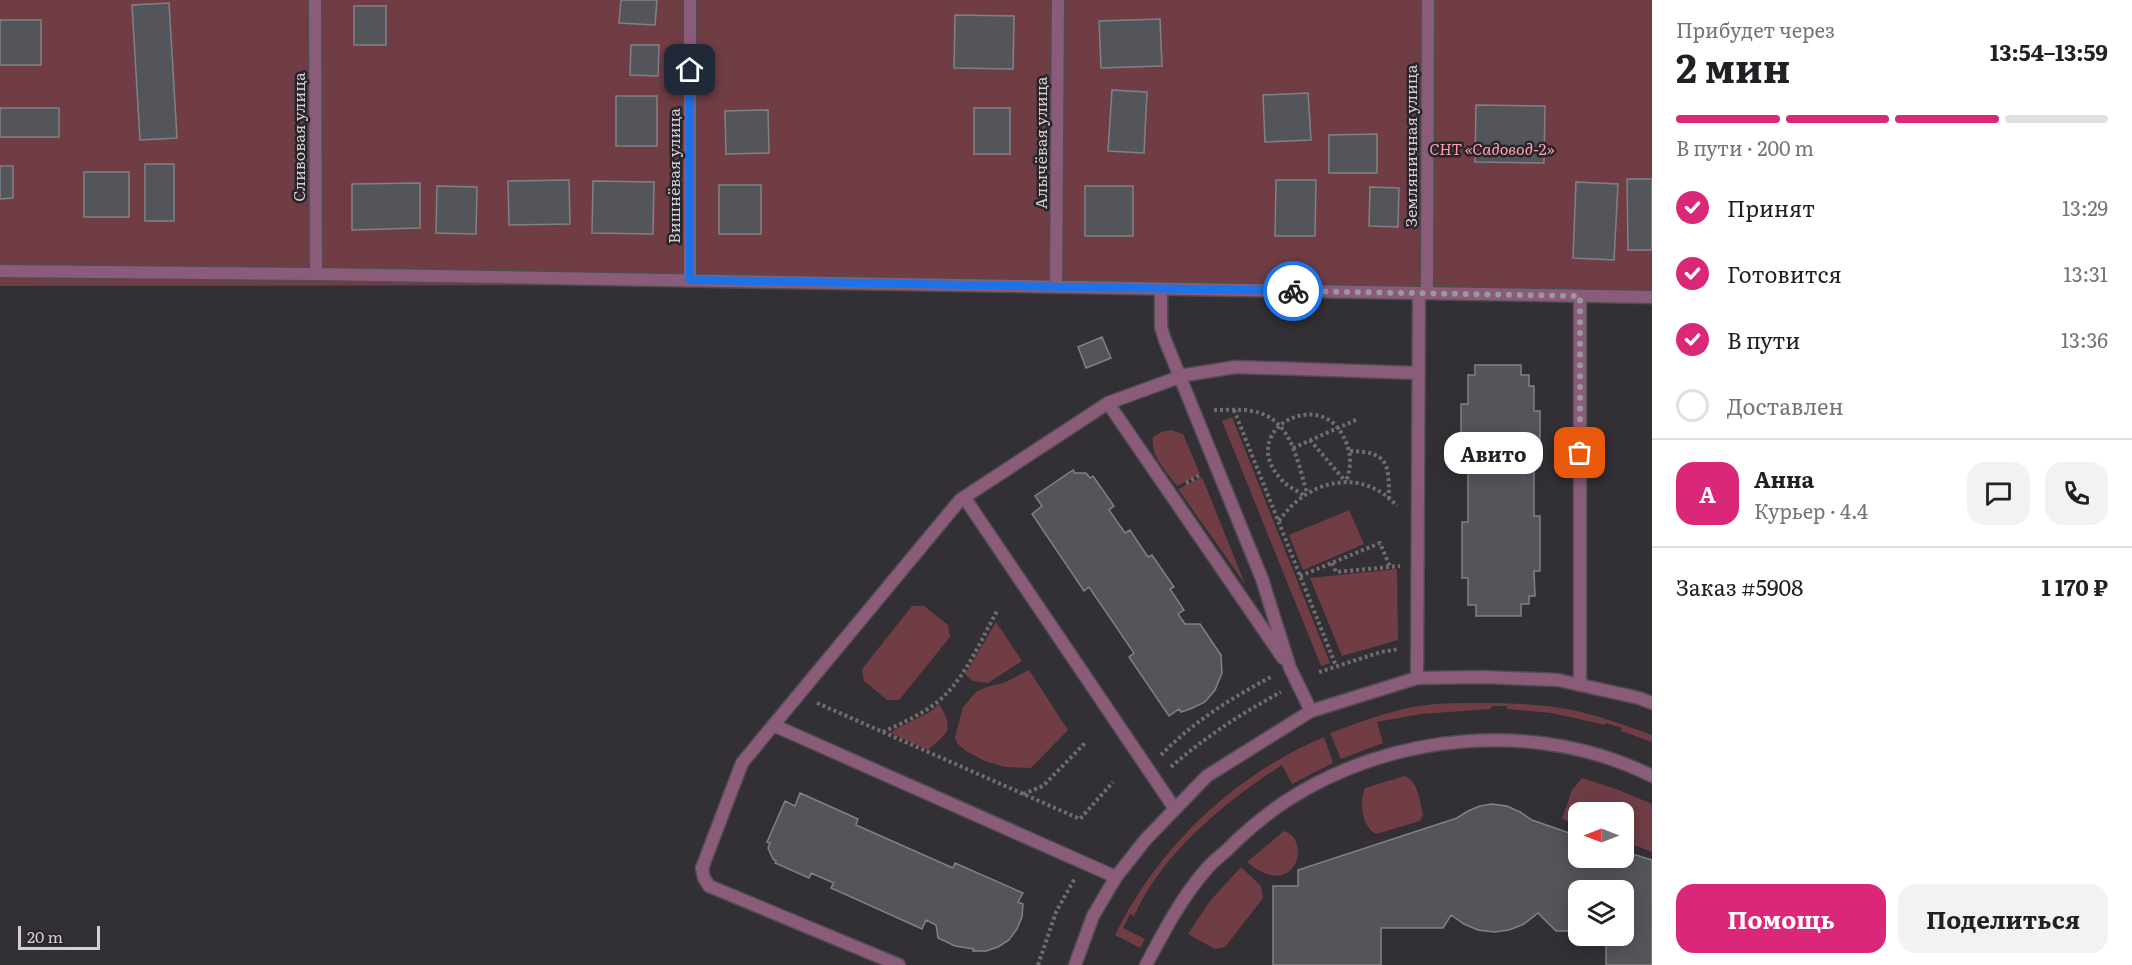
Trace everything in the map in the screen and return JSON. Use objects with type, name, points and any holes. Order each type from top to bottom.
[{"type":"street","name":"Сливовая улица","points":[[315,0],[316,274]]},
{"type":"street","name":"Вишнёвая улица","points":[[690,0],[690,280]]},
{"type":"street","name":"Алычёвая улица","points":[[1056,287],[1058,0]]},
{"type":"street","name":"Земляничная улица","points":[[1417,678],[1419,373],[1423,293],[1428,0]]},
{"type":"street","points":[[0,271],[316,274],[1652,297]]},
{"type":"street","points":[[1161,289],[1161,327],[1262,579],[1290,668]]},
{"type":"street","points":[[1580,296],[1581,685]]},
{"type":"street","points":[[899,965],[709,886],[704,878],[702,867],[742,763],[964,497],[1108,403],[1180,377],[1236,367],[1419,373]]},
{"type":"street","points":[[1108,403],[1290,668],[1311,711]]},
{"type":"street","points":[[964,497],[1175,809]]},
{"type":"street","points":[[1078,964],[1093,916],[1116,877],[1146,839],[1207,776],[1311,711],[1417,678],[1484,677],[1558,680],[1652,703]]},
{"type":"street","points":[[773,725],[1116,877]]},
{"type":"street","points":[[1146,965],[1175,913],[1204,872],[1245,832],[1286,801],[1336,774],[1386,755],[1440,743],[1494,740],[1543,743],[1592,753],[1652,776]]},
{"type":"path","points":[[1213,410],[1252,411],[1264,414],[1280,425],[1290,438],[1305,494]]},
{"type":"path","points":[[1234,410],[1336,666]]},
{"type":"path","points":[[1305,494],[1281,480],[1271,464],[1268,449],[1271,433],[1280,425],[1297,417],[1312,414],[1327,418],[1338,428],[1350,451],[1350,469],[1346,482]]},
{"type":"path","points":[[1293,448],[1358,419]]},
{"type":"path","points":[[1310,440],[1346,482]]},
{"type":"path","points":[[1350,451],[1376,454],[1385,461],[1389,471],[1389,498]]},
{"type":"path","points":[[1169,492],[1216,467]]},
{"type":"path","points":[[1279,522],[1288,508],[1305,494],[1329,484],[1346,482],[1378,491],[1404,512]]},
{"type":"path","points":[[1300,576],[1380,543],[1390,567]]},
{"type":"path","points":[[1332,563],[1336,572],[1404,566]]},
{"type":"path","points":[[882,732],[915,717],[942,697],[959,678],[997,611]]},
{"type":"path","points":[[1319,672],[1382,652],[1417,645]]},
{"type":"path","points":[[1176,772],[1161,754],[1186,731],[1228,700],[1271,677]]},
{"type":"path","points":[[1172,767],[1195,746],[1250,709],[1281,692]]},
{"type":"path","points":[[816,703],[1080,819],[1113,782]]},
{"type":"path","points":[[1022,794],[1043,786],[1086,742]]},
{"type":"path","points":[[1038,965],[1056,912],[1075,877]]},
{"type":"green space","name":"СНТ «Садовод-2»","points":[[0,0],[1652,0],[1652,302],[722,285],[0,286]]},
{"type":"green space","points":[[1232,417],[1330,663],[1321,666],[1222,421]]},
{"type":"green space","points":[[1171,430],[1183,434],[1200,474],[1177,486],[1160,463],[1153,444],[1153,437]]},
{"type":"green space","points":[[1202,477],[1245,584],[1178,489]]},
{"type":"green space","points":[[1349,510],[1364,544],[1303,570],[1289,535]]},
{"type":"green space","points":[[1397,569],[1398,640],[1342,656],[1310,578]]},
{"type":"green space","points":[[912,606],[924,606],[948,625],[950,637],[899,700],[887,700],[864,681],[862,669]]},
{"type":"green space","points":[[996,622],[1022,661],[988,683],[973,681],[965,674]]},
{"type":"green space","points":[[1029,670],[1068,730],[1031,768],[1005,767],[985,761],[966,751],[957,743],[955,737],[963,707],[976,692],[1006,682]]},
{"type":"green space","points":[[1497,703],[1550,706],[1581,712],[1652,735],[1652,742],[1606,723],[1605,725],[1552,713],[1507,709],[1507,706],[1421,714],[1377,722],[1383,743],[1341,759],[1330,733],[1381,715],[1422,705]]},
{"type":"green space","points":[[939,704],[947,720],[947,730],[928,750],[891,733],[930,712]]},
{"type":"green space","points":[[1324,737],[1333,763],[1292,784],[1282,765],[1218,812],[1178,850],[1146,893],[1134,916],[1130,914],[1123,928],[1145,939],[1140,948],[1115,935],[1153,872],[1202,817],[1229,793],[1259,772]]},
{"type":"green space","points":[[1404,776],[1409,778],[1418,792],[1423,814],[1420,821],[1376,834],[1371,831],[1363,814],[1362,800],[1365,788]]},
{"type":"green space","points":[[1582,778],[1652,804],[1652,852],[1634,845],[1634,802],[1568,802],[1568,821],[1562,819],[1572,790]]},
{"type":"green space","points":[[1284,831],[1293,837],[1297,845],[1298,856],[1287,873],[1277,876],[1264,873],[1247,862]]},
{"type":"green space","points":[[1241,867],[1261,886],[1263,898],[1225,947],[1215,949],[1188,934],[1210,901]]},
{"type":"building","points":[[621,0],[657,0],[655,25],[619,23]]},
{"type":"building","points":[[169,3],[177,138],[140,140],[132,5]]},
{"type":"building","points":[[354,6],[386,6],[386,45],[354,45]]},
{"type":"building","points":[[955,15],[1014,16],[1013,69],[954,68]]},
{"type":"building","points":[[1160,19],[1162,66],[1101,68],[1099,21]]},
{"type":"building","points":[[0,20],[41,20],[41,65],[0,65]]},
{"type":"building","points":[[631,45],[659,45],[658,76],[630,75]]},
{"type":"building","points":[[1112,90],[1147,92],[1144,153],[1108,151]]},
{"type":"building","points":[[1308,93],[1311,140],[1265,142],[1263,95]]},
{"type":"building","points":[[616,96],[657,96],[657,146],[616,146]]},
{"type":"building","points":[[1476,105],[1545,106],[1544,163],[1475,162]]},
{"type":"building","points":[[0,108],[59,108],[59,137],[0,137]]},
{"type":"building","points":[[974,108],[1010,108],[1010,154],[974,154]]},
{"type":"building","points":[[768,110],[769,153],[726,154],[725,111]]},
{"type":"building","points":[[1377,134],[1377,173],[1329,173],[1329,135]]},
{"type":"building","points":[[145,164],[174,164],[174,221],[145,221]]},
{"type":"building","points":[[0,166],[13,166],[13,198],[0,199]]},
{"type":"building","points":[[84,172],[129,172],[129,217],[84,217]]},
{"type":"building","points":[[1627,179],[1652,179],[1652,250],[1628,250]]},
{"type":"building","points":[[569,180],[570,224],[509,225],[508,181]]},
{"type":"building","points":[[1276,180],[1316,180],[1315,236],[1275,236]]},
{"type":"building","points":[[593,181],[654,182],[653,234],[592,233]]},
{"type":"building","points":[[1576,182],[1618,184],[1614,260],[1573,258]]},
{"type":"building","points":[[420,183],[420,228],[352,230],[352,184]]},
{"type":"building","points":[[719,185],[761,185],[761,234],[719,234]]},
{"type":"building","points":[[437,186],[477,187],[476,234],[436,233]]},
{"type":"building","points":[[1085,186],[1133,186],[1133,236],[1085,236]]},
{"type":"building","points":[[1370,187],[1399,188],[1398,227],[1369,226]]},
{"type":"building","points":[[1102,337],[1111,358],[1086,368],[1078,347]]},
{"type":"building","points":[[1475,365],[1521,365],[1521,375],[1529,375],[1529,386],[1534,386],[1534,411],[1540,411],[1540,466],[1534,466],[1534,516],[1540,516],[1540,571],[1534,571],[1535,596],[1529,596],[1529,604],[1521,604],[1521,616],[1476,616],[1476,605],[1468,605],[1468,578],[1462,578],[1462,522],[1468,522],[1468,457],[1461,457],[1461,404],[1468,404],[1468,375],[1475,375]]},
{"type":"building","points":[[1073,470],[1075,473],[1086,473],[1090,478],[1093,476],[1114,506],[1109,510],[1125,533],[1130,530],[1148,557],[1152,555],[1174,587],[1170,589],[1184,610],[1178,614],[1185,624],[1200,624],[1221,655],[1222,673],[1215,690],[1205,702],[1181,712],[1179,709],[1169,716],[1129,657],[1134,653],[1089,587],[1084,591],[1032,514],[1042,506],[1035,496]]},
{"type":"building","points":[[800,793],[858,819],[856,825],[953,868],[955,863],[1023,893],[1018,902],[1023,904],[1022,917],[1017,929],[1009,940],[998,947],[986,951],[973,951],[974,949],[955,946],[938,938],[936,925],[926,920],[922,929],[831,888],[834,883],[811,873],[809,878],[775,863],[768,848],[770,843],[767,842],[785,801],[795,806]]},
{"type":"building","points":[[1492,804],[1507,806],[1532,820],[1568,833],[1568,868],[1634,868],[1634,854],[1652,860],[1652,965],[1606,965],[1606,946],[1634,946],[1634,880],[1568,880],[1568,931],[1556,931],[1538,913],[1524,924],[1509,930],[1494,932],[1478,930],[1451,915],[1443,928],[1381,928],[1381,965],[1273,965],[1273,886],[1298,886],[1298,870],[1457,818],[1480,806]]},
{"type":"way so far","points":[[1293,291],[1580,296],[1580,453]]},
{"type":"place","name":"Авито","points":[[1580,453]]},
{"type":"route","points":[[690,70],[690,280],[1293,291]]}]
